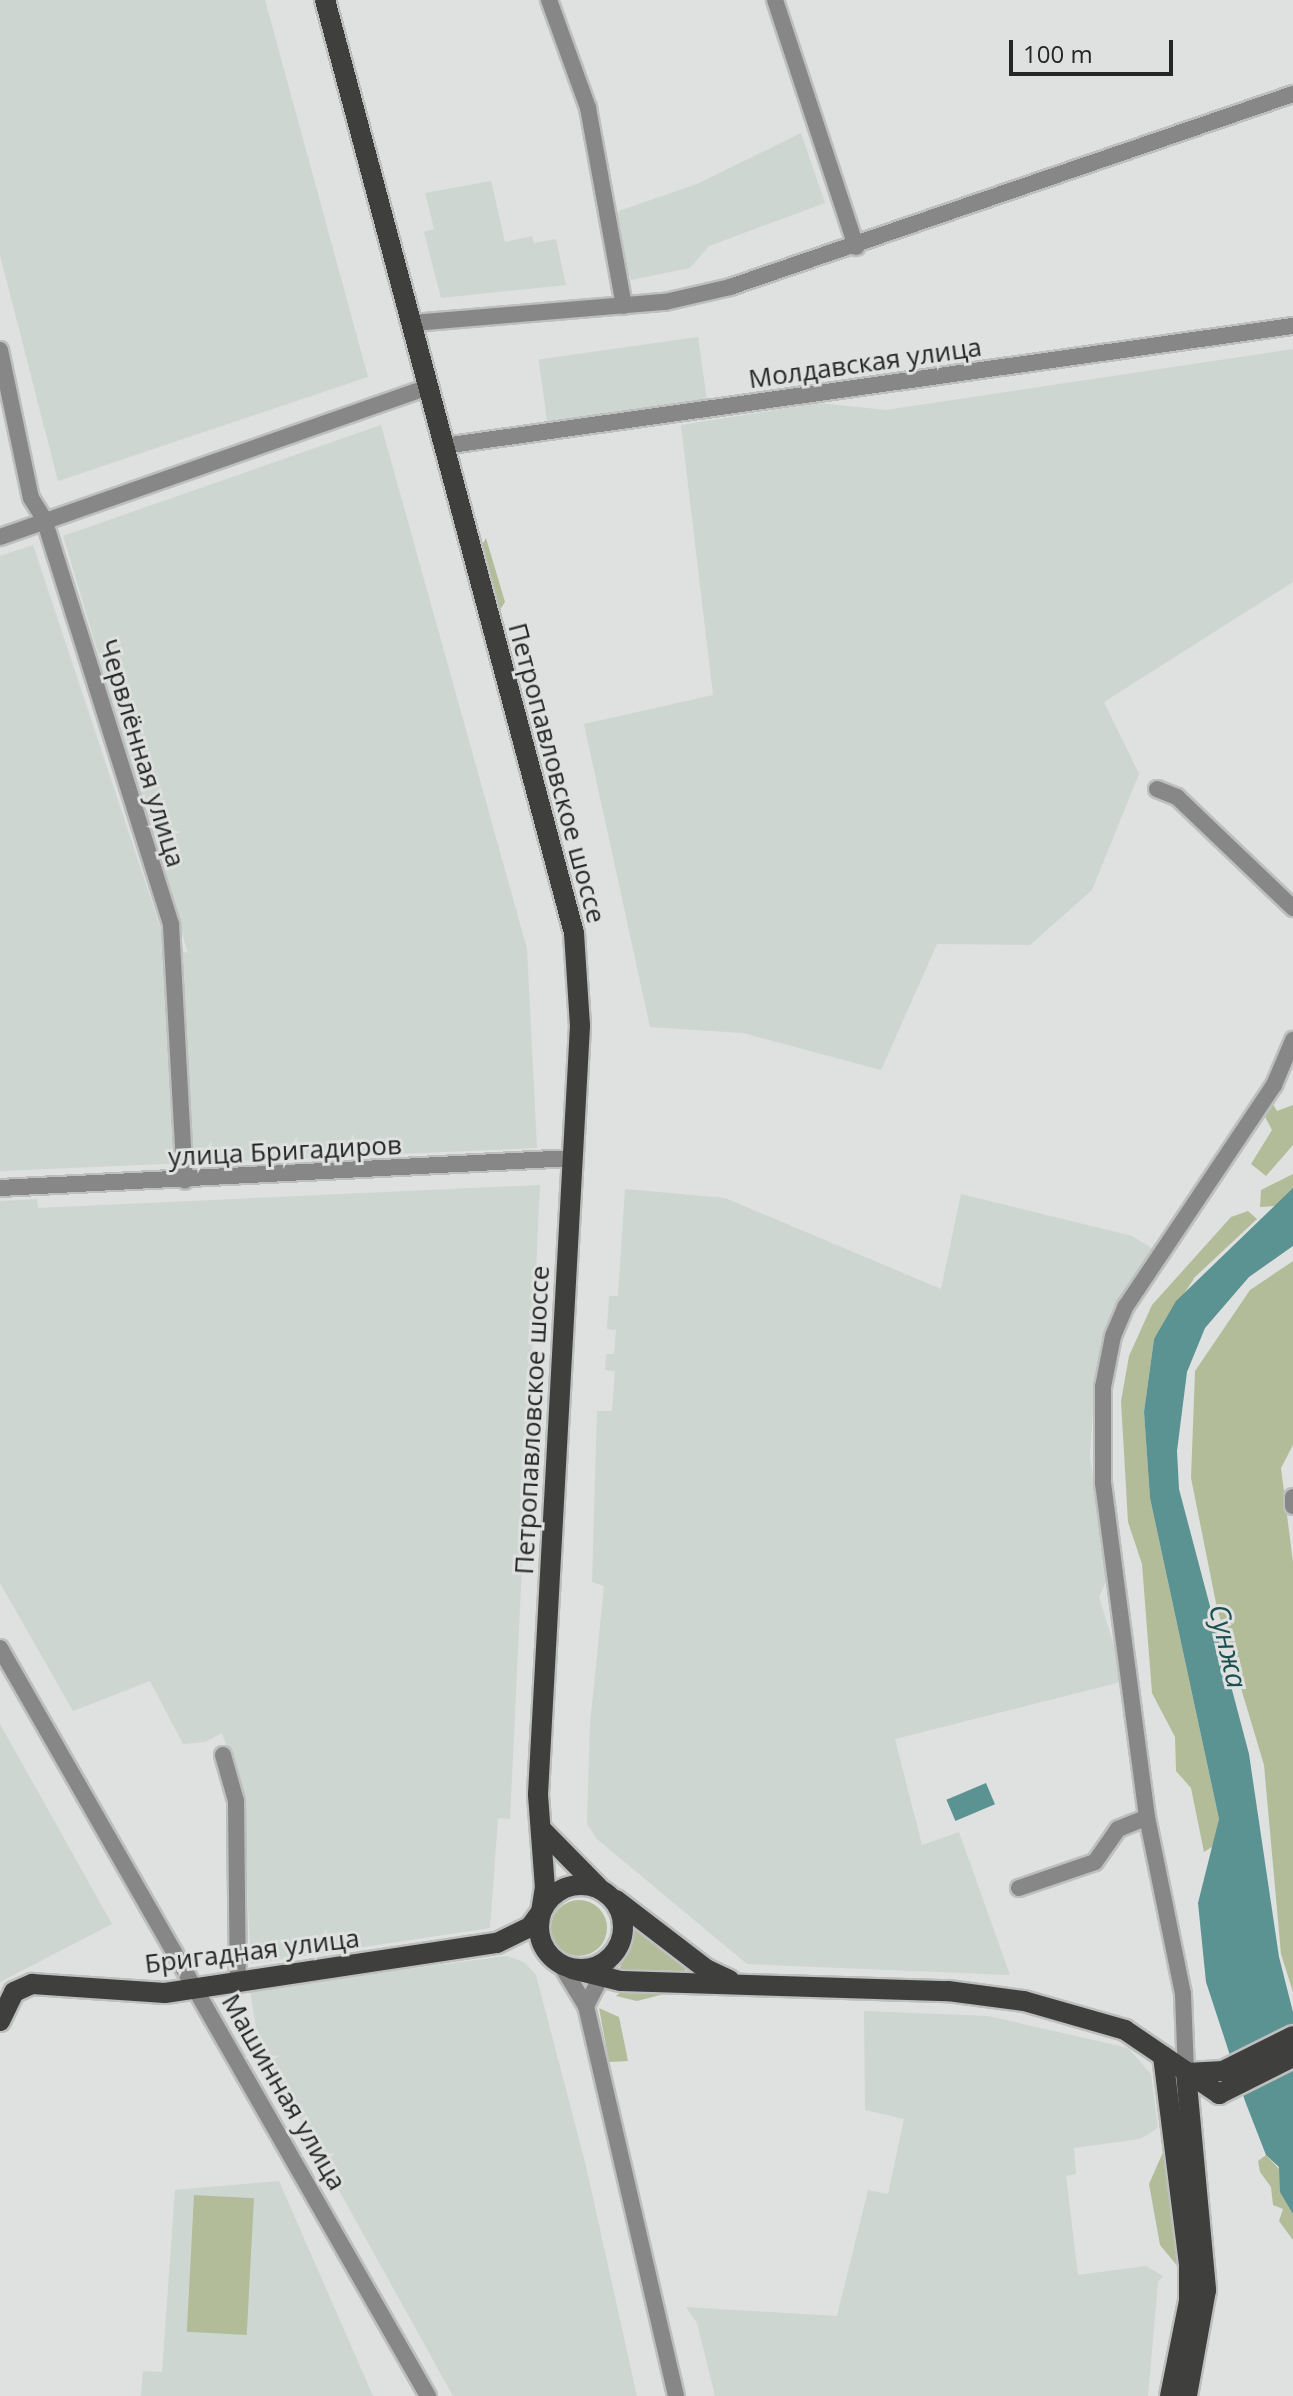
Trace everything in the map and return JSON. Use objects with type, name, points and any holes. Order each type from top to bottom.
[{"type":"main road","name":"Петропавловское шоссе","points":[[329,1],[574,933],[580,1026],[538,1794],[545,1888],[541,1912]]},
{"type":"main road","points":[[542,1830],[579,1873],[706,1969],[737,1984]]},
{"type":"main road","points":[[497,1943],[530,1927],[559,1890],[588,1885],[606,1893],[619,1908],[623,1935],[610,1959],[562,1964]]},
{"type":"main road","points":[[541,1912],[538,1932],[562,1964]]},
{"type":"main road","points":[[497,1943],[599,1977],[948,1991],[1024,2001],[1125,2030],[1186,2073],[1225,2084],[1293,2057]]},
{"type":"main road","name":"Бригадная улица","points":[[0,2021],[14,1992],[52,1983],[127,1992],[197,1987],[497,1943]]},
{"type":"main road","points":[[1189,2134],[1200,2113],[1225,2084],[1293,2036]]},
{"type":"main road","points":[[1163,2056],[1189,2294],[1170,2396]]},
{"type":"main road","points":[[1169,2114],[1186,2073]]},
{"type":"main road","points":[[1186,2073],[1189,2134],[1206,2290],[1187,2396]]},
{"type":"street","points":[[549,0],[588,108],[624,306]]},
{"type":"street","points":[[775,0],[856,247]]},
{"type":"street","points":[[413,323],[624,306],[730,287],[856,247],[1293,94]]},
{"type":"street","name":"Молдавская улица","points":[[444,446],[1293,326]]},
{"type":"street","name":"Червлённая улица","points":[[0,350],[20,436],[19,454],[44,519],[171,925],[185,1181]]},
{"type":"street","points":[[0,537],[44,519],[429,387]]},
{"type":"street","points":[[1157,789],[1177,797],[1293,908]]},
{"type":"street","points":[[1186,2073],[1183,1994],[1147,1817],[1100,1456],[1103,1387],[1113,1336],[1126,1306],[1274,1085],[1293,1040]]},
{"type":"street","name":"улица Бригадиров","points":[[0,1188],[185,1181],[573,1158]]},
{"type":"street","points":[[1293,1497],[1293,1506]]},
{"type":"street","name":"Машинная улица","points":[[0,1648],[197,1987],[428,2396]]},
{"type":"street","points":[[223,1755],[236,1801],[238,1982]]},
{"type":"street","points":[[1019,1888],[1095,1862],[1118,1829],[1147,1817]]},
{"type":"street","points":[[586,2006],[610,1959]]},
{"type":"street","points":[[562,1964],[586,2006],[676,2396]]},
{"type":"shaded area","points":[[0,0],[265,0],[368,377],[58,481],[0,255]]},
{"type":"shaded area","points":[[801,133],[825,203],[709,246],[690,268],[631,280],[615,231],[619,211],[697,184]]},
{"type":"shaded area","points":[[491,181],[505,242],[532,236],[534,243],[556,239],[566,285],[441,298],[424,232],[434,229],[425,193]]},
{"type":"shaded area","points":[[698,337],[707,401],[548,424],[539,359]]},
{"type":"shaded area","points":[[1293,349],[1293,582],[1104,702],[1139,774],[1092,890],[1030,945],[937,944],[881,1070],[743,1033],[650,1027],[584,724],[713,695],[681,425],[819,403],[886,410]]},
{"type":"shaded area","points":[[381,425],[527,949],[537,1148],[0,1171],[0,556],[33,545],[167,947],[188,953],[63,536]]},
{"type":"shaded area","points":[[540,1185],[510,1819],[498,1818],[490,1928],[251,1964],[242,1789],[222,1733],[205,1742],[183,1744],[150,1681],[73,1711],[0,1583],[0,1201],[37,1199],[38,1208]]},
{"type":"shaded area","points":[[625,1189],[725,1198],[941,1289],[961,1194],[1132,1236],[1155,1250],[1110,1327],[1094,1392],[1090,1457],[1107,1580],[1099,1597],[1125,1681],[895,1739],[922,1845],[959,1832],[1010,1975],[747,1964],[597,1839],[587,1824],[590,1724],[604,1586],[592,1582],[597,1411],[612,1411],[615,1371],[605,1370],[606,1354],[614,1354],[616,1330],[607,1329],[609,1296],[618,1296]]},
{"type":"shaded area","points":[[0,1724],[112,1924],[0,1982]]},
{"type":"shaded area","points":[[506,1956],[524,1962],[536,1975],[586,2166],[637,2396],[453,2396],[259,2046],[250,1990]]},
{"type":"shaded area","points":[[864,2011],[988,2016],[1128,2048],[1151,2074],[1158,2128],[1140,2139],[1074,2148],[1076,2174],[1066,2176],[1078,2275],[1146,2266],[1163,2276],[1158,2282],[1148,2396],[715,2396],[697,2323],[686,2307],[837,2316],[868,2190],[888,2194],[904,2119],[865,2110]]},
{"type":"shaded area","points":[[279,2181],[373,2396],[141,2396],[143,2371],[162,2372],[175,2190]]},
{"type":"green space","points":[[486,538],[505,602],[497,614],[482,545]]},
{"type":"green space","points":[[1271,1101],[1277,1111],[1293,1105],[1293,1145],[1266,1176],[1251,1164],[1272,1130],[1261,1109]]},
{"type":"green space","points":[[1293,1174],[1293,1193],[1275,1206],[1260,1207],[1261,1190]]},
{"type":"green space","points":[[1248,1211],[1257,1219],[1195,1277],[1154,1339],[1144,1412],[1150,1498],[1219,1819],[1215,1845],[1204,1852],[1191,1788],[1176,1771],[1175,1737],[1152,1693],[1142,1564],[1128,1522],[1121,1401],[1129,1356],[1152,1305],[1231,1217]]},
{"type":"green space","points":[[1293,1261],[1293,1445],[1281,1468],[1293,1562],[1293,1992],[1281,1954],[1264,1765],[1217,1608],[1191,1478],[1195,1371],[1250,1290]]},
{"type":"green space","points":[[579,1900],[599,1908],[607,1928],[599,1948],[579,1956],[559,1948],[551,1928],[559,1908]]},
{"type":"green space","points":[[631,1919],[687,1964],[685,1971],[618,1971],[629,1948]]},
{"type":"green space","points":[[623,1990],[672,1992],[637,2001],[616,1996]]},
{"type":"green space","points":[[599,2008],[619,2017],[628,2061],[609,2062]]},
{"type":"green space","points":[[1164,2150],[1179,2268],[1160,2245],[1149,2184]]},
{"type":"green space","points":[[1266,2155],[1281,2171],[1293,2214],[1293,2240],[1279,2221],[1283,2209],[1273,2205],[1271,2187],[1260,2172],[1258,2161]]},
{"type":"green space","points":[[194,2195],[254,2198],[247,2335],[187,2332]]},
{"type":"water","points":[[1293,1188],[1293,1246],[1249,1277],[1205,1328],[1187,1372],[1177,1451],[1179,1489],[1249,1754],[1279,1957],[1293,2012],[1293,2214],[1280,2192],[1279,2167],[1266,2155],[1245,2101],[1206,1982],[1198,1903],[1219,1819],[1150,1498],[1144,1412],[1154,1339],[1176,1301]]},
{"type":"water","points":[[986,1783],[995,1804],[955,1821],[946,1800]]},
{"type":"water label","name":"Сунжа","points":[[1229,1646]]}]
